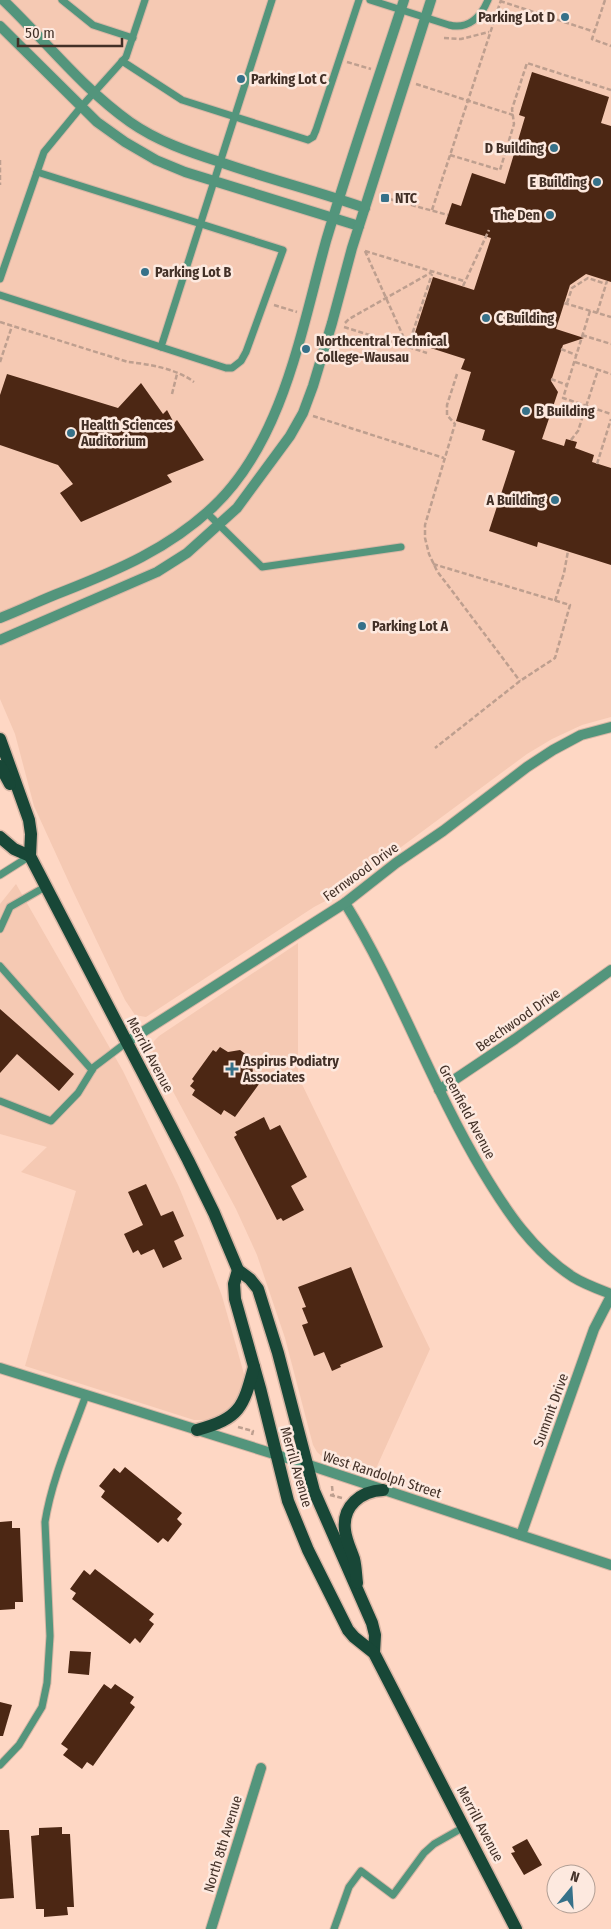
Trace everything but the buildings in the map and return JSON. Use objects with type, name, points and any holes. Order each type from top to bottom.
[{"type":"main road","name":"Merrill Avenue","points":[[0,740],[28,817],[31,834],[30,856],[199,1183],[238,1270],[256,1285],[263,1303],[314,1491],[374,1631],[376,1640],[374,1653]]},
{"type":"main road","points":[[0,766],[28,817]]},
{"type":"main road","points":[[0,837],[14,849],[30,856]]},
{"type":"main road","name":"Merrill Avenue","points":[[238,1270],[235,1280],[235,1295],[288,1501],[308,1550],[350,1633],[374,1653],[516,1929]]},
{"type":"main road","points":[[197,1430],[221,1422],[236,1412],[245,1397],[254,1367]]},
{"type":"main road","points":[[358,1593],[355,1562],[344,1523],[350,1507],[363,1494],[372,1490],[383,1490]]},
{"type":"street","points":[[4,0],[94,92],[130,122],[183,150],[365,208]]},
{"type":"street","points":[[0,640],[157,572],[187,553],[237,508],[290,436],[303,413],[332,323],[359,226],[431,0]]},
{"type":"street","points":[[0,618],[134,562],[169,542],[207,513],[231,488],[258,450],[285,383],[334,218],[402,5]]},
{"type":"street","points":[[0,26],[97,122],[125,142],[156,160],[214,182],[359,226]]},
{"type":"street","name":"Fernwood Drive","points":[[127,1042],[344,903],[553,750],[581,736],[611,727]]},
{"type":"street","name":"Greenfield Avenue","points":[[344,903],[381,968],[470,1151],[498,1198],[527,1236],[548,1258],[574,1278],[611,1295]]},
{"type":"street","name":"Beechwood Drive","points":[[439,1090],[515,1039],[611,970]]},
{"type":"street","name":"Summit Drive","points":[[521,1535],[594,1329],[611,1295]]},
{"type":"street","name":"West Randolph Street","points":[[0,1368],[306,1464],[611,1565]]},
{"type":"street","name":"North 8th Avenue","points":[[211,1929],[261,1768]]},
{"type":"lane","points":[[62,0],[93,25],[133,38]]},
{"type":"lane","points":[[0,279],[37,172],[48,146],[122,61],[129,49],[145,0]]},
{"type":"lane","points":[[161,347],[272,0]]},
{"type":"lane","points":[[122,61],[182,100],[308,140],[313,137],[316,130],[359,0]]},
{"type":"lane","points":[[370,0],[402,5],[426,18],[454,26],[464,26],[479,16],[488,0]]},
{"type":"lane","points":[[0,295],[226,368],[232,368],[237,366],[246,352],[283,250],[37,172]]},
{"type":"lane","points":[[207,513],[262,567],[401,547]]},
{"type":"lane","points":[[0,875],[30,856]]},
{"type":"lane","points":[[0,929],[10,907],[45,887]]},
{"type":"lane","points":[[0,966],[92,1070]]},
{"type":"lane","points":[[0,1101],[51,1121],[78,1093],[100,1061],[127,1042]]},
{"type":"lane","points":[[0,1765],[19,1745],[42,1707],[47,1683],[50,1636],[45,1522],[58,1470],[86,1396]]},
{"type":"lane","points":[[334,1929],[349,1887],[361,1871],[392,1895],[424,1853],[434,1844],[464,1827]]},
{"type":"path","points":[[432,210],[501,0],[594,32]]},
{"type":"path","points":[[605,0],[592,39],[611,46]]},
{"type":"path","points":[[444,38],[461,39],[490,32]]},
{"type":"path","points":[[339,59],[380,72]]},
{"type":"path","points":[[450,155],[500,170],[514,124],[512,109],[527,63],[611,90]]},
{"type":"path","points":[[406,80],[513,114]]},
{"type":"path","points":[[0,160],[0,185]]},
{"type":"path","points":[[382,197],[448,215]]},
{"type":"path","points":[[463,286],[488,230]]},
{"type":"path","points":[[408,347],[365,252],[464,282]]},
{"type":"path","points":[[427,353],[341,326],[349,319],[432,272]]},
{"type":"path","points":[[408,347],[432,272]]},
{"type":"path","points":[[597,313],[606,282],[588,278],[572,288],[566,303],[611,318]]},
{"type":"path","points":[[283,308],[297,312]]},
{"type":"path","points":[[590,311],[563,398],[611,414]]},
{"type":"path","points":[[0,322],[128,362],[144,364],[186,376],[194,382]]},
{"type":"path","points":[[0,362],[12,326]]},
{"type":"path","points":[[582,335],[611,344]]},
{"type":"path","points":[[561,349],[576,355]]},
{"type":"path","points":[[574,362],[611,374]]},
{"type":"path","points":[[571,440],[578,431],[598,370]]},
{"type":"path","points":[[172,394],[177,374]]},
{"type":"path","points":[[457,374],[447,405],[447,415],[455,424],[424,525],[425,538],[433,564],[520,681]]},
{"type":"path","points":[[551,379],[567,385]]},
{"type":"path","points":[[310,415],[444,458]]},
{"type":"path","points":[[597,464],[611,419]]},
{"type":"path","points":[[555,601],[564,573],[568,552]]},
{"type":"path","points":[[433,564],[570,605],[555,658],[520,681],[435,748]]},
{"type":"path","points":[[234,1424],[253,1431],[252,1436]]},
{"type":"path","points":[[332,1486],[331,1495],[344,1498]]},
{"type":"shaded area","name":"Northcentral Technical College-Wausau","points":[[0,0],[611,0],[611,717],[582,725],[552,739],[527,754],[335,896],[314,907],[146,1017],[135,1015],[125,1000],[72,889],[34,806],[15,734],[0,699]]},
{"type":"shaded area","points":[[16,884],[123,1071],[179,1187],[222,1296],[244,1374],[243,1387],[237,1401],[230,1409],[209,1420],[194,1420],[25,1366],[76,1191],[21,1172],[47,1147],[0,1134],[0,904]]},
{"type":"shaded area","points":[[298,943],[298,1076],[430,1349],[373,1475],[325,1459],[317,1452],[313,1445],[285,1338],[257,1255],[236,1209],[153,1054],[152,1048],[154,1041],[159,1036]]},
{"type":"place","name":"Parking Lot D","points":[[565,17]]},
{"type":"place","name":"Parking Lot C","points":[[241,79]]},
{"type":"place","name":"D Building","points":[[554,148]]},
{"type":"place","name":"E Building","points":[[597,182]]},
{"type":"place","name":"NTC","points":[[385,198]]},
{"type":"place","name":"The Den","points":[[550,215]]},
{"type":"place","name":"Parking Lot B","points":[[145,272]]},
{"type":"place","name":"C Building","points":[[486,318]]},
{"type":"place","name":"Northcentral Technical College-Wausau","points":[[306,349]]},
{"type":"place","name":"B Building","points":[[526,411]]},
{"type":"place","name":"Health Sciences Auditorium","points":[[71,433]]},
{"type":"place","name":"A Building","points":[[555,500]]},
{"type":"place","name":"Parking Lot A","points":[[362,626]]},
{"type":"place","name":"Aspirus Podiatry Associates","points":[[232,1069]]}]
